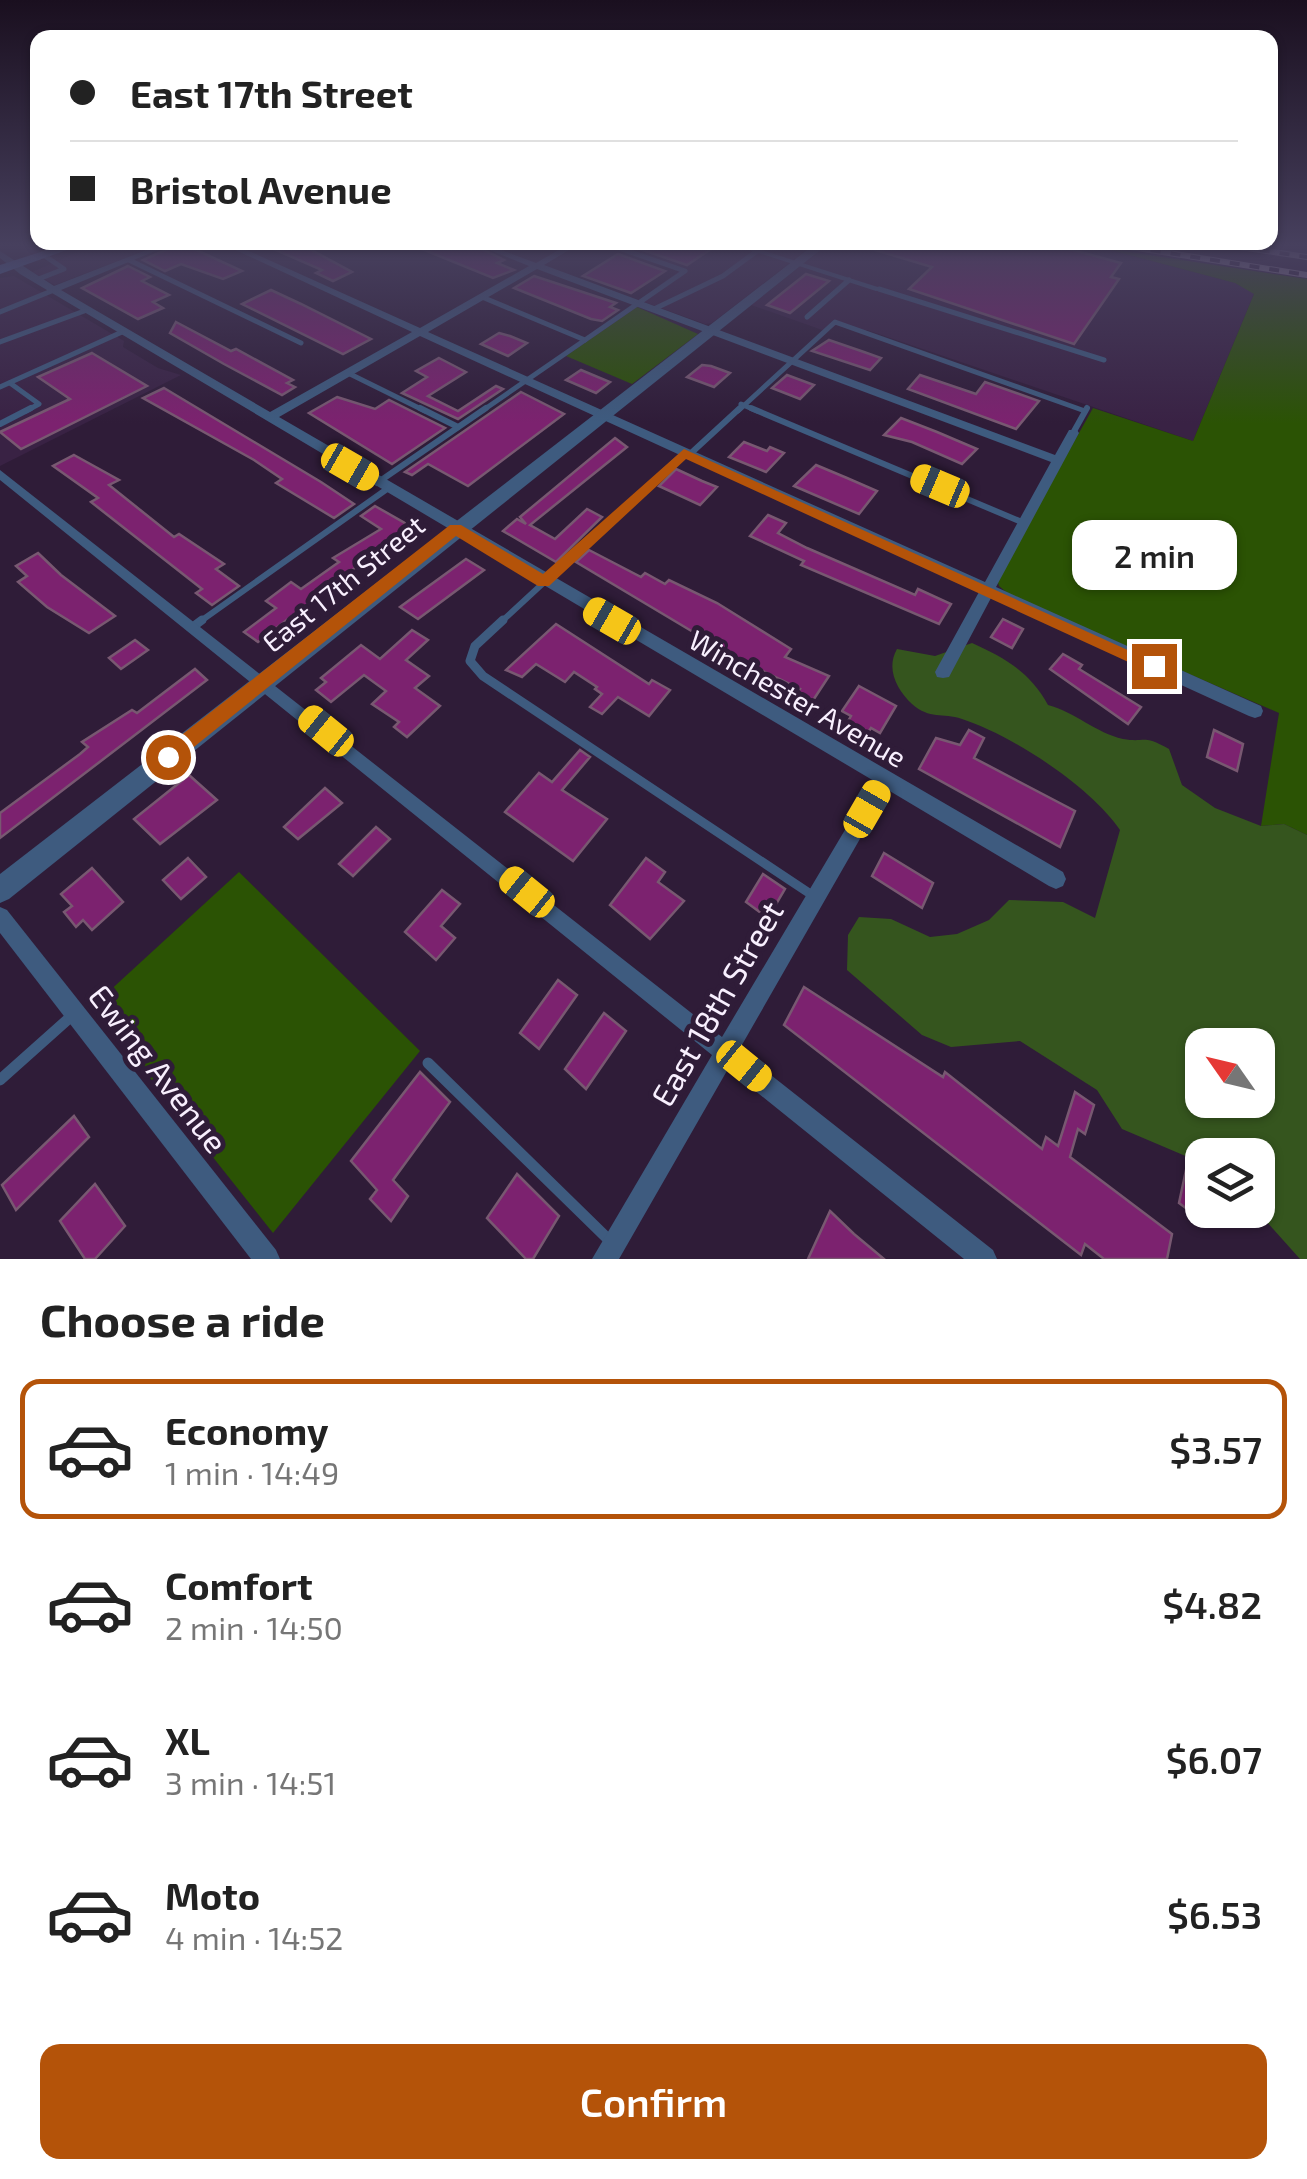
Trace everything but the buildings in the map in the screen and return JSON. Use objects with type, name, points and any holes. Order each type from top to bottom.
[{"type":"street","name":"Winchester Avenue","points":[[80,306],[544,582],[1056,879]]},
{"type":"street","points":[[361,306],[1255,711]]},
{"type":"street","points":[[268,418],[467,306]]},
{"type":"street","points":[[646,306],[1058,460]]},
{"type":"street","name":"East 17th Street","points":[[0,890],[742,306]]},
{"type":"street","points":[[943,672],[1073,433]]},
{"type":"street","points":[[0,474],[984,1259]]},
{"type":"street","name":"East 18th Street","points":[[609,1252],[884,780]]},
{"type":"street","name":"Ewing Avenue","points":[[0,918],[267,1259]]},
{"type":"lane","points":[[224,306],[301,343]]},
{"type":"lane","points":[[503,306],[585,340]]},
{"type":"lane","points":[[194,626],[458,428],[635,306]]},
{"type":"lane","points":[[654,309],[661,306]]},
{"type":"lane","points":[[807,318],[820,306]]},
{"type":"lane","points":[[931,306],[1104,360]]},
{"type":"lane","points":[[0,342],[87,310]]},
{"type":"lane","points":[[815,897],[473,668],[470,661],[475,646],[835,322],[1087,408],[1073,433]]},
{"type":"lane","points":[[0,387],[122,332]]},
{"type":"lane","points":[[348,373],[458,428]]},
{"type":"lane","points":[[0,424],[39,404],[10,383]]},
{"type":"lane","points":[[742,404],[1024,523]]},
{"type":"lane","points":[[0,1080],[74,1013]]},
{"type":"lane","points":[[428,1063],[609,1252]]},
{"type":"shaded area","points":[[0,306],[64,306],[124,341],[123,347],[158,368],[181,375],[0,466]]},
{"type":"shaded area","points":[[655,306],[734,306],[705,324]]},
{"type":"shaded area","points":[[753,306],[1249,306],[1193,441],[867,330],[862,333],[836,325],[825,331]]},
{"type":"green space","points":[[1249,306],[1307,306],[1307,835],[1284,824],[1261,826],[1279,713],[1012,597],[999,586],[997,579],[1093,408],[1193,441]]},
{"type":"green space","points":[[637,307],[698,334],[632,384],[566,356]]},
{"type":"green space","points":[[972,643],[1025,675],[1048,705],[1113,736],[1149,740],[1169,749],[1182,785],[1215,808],[1261,826],[1284,824],[1307,835],[1307,1259],[1300,1259],[1272,1228],[1275,1138],[1185,1138],[1185,1156],[1122,1129],[1097,1090],[1020,1041],[951,1047],[922,1035],[847,970],[848,935],[859,917],[891,919],[930,937],[957,934],[989,920],[1009,900],[1063,902],[1095,918],[1120,830],[1090,797],[1026,750],[982,727],[925,712],[912,704],[894,678],[892,664],[897,649],[935,656]]},
{"type":"green space","points":[[239,872],[420,1051],[273,1233],[93,1006]]},
{"type":"route","points":[[168,757],[456,528],[544,582],[684,453],[1154,666]]}]
